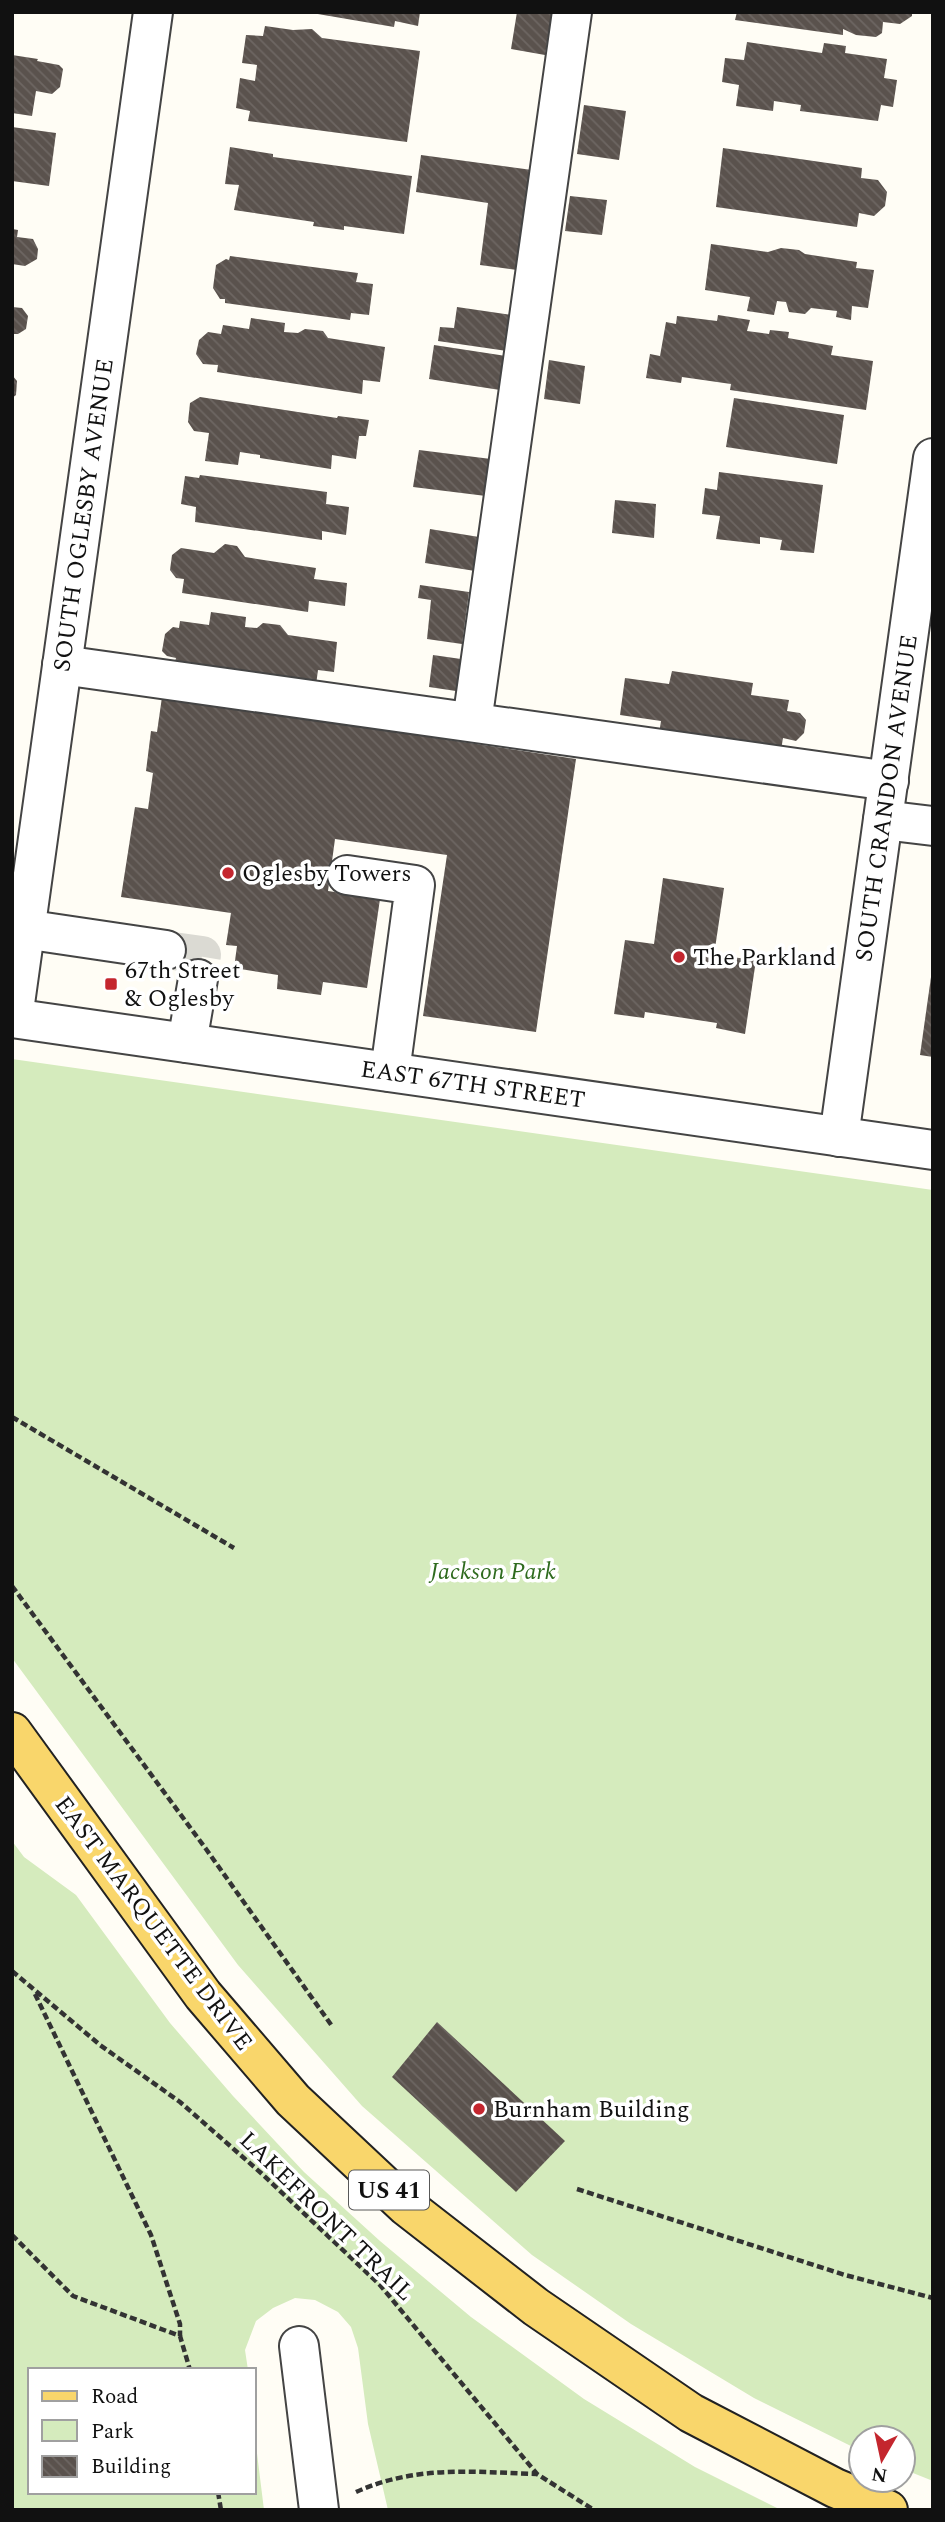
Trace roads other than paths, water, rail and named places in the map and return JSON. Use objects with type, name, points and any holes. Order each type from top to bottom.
[{"type":"main road","name":"EAST MARQUETTE DRIVE","points":[[12,1732],[203,1995],[293,2100],[406,2206],[536,2306],[691,2413],[835,2488],[888,2510]]},
{"type":"street","name":"SOUTH OGLESBY AVENUE","points":[[12,1018],[24,929],[28,791],[62,665],[153,12]]},
{"type":"street","points":[[472,722],[572,12]]},
{"type":"street","name":"SOUTH CRANDON AVENUE","points":[[839,1137],[933,458]]},
{"type":"street","points":[[62,665],[888,781]]},
{"type":"street","points":[[883,820],[933,826]]},
{"type":"street","points":[[347,875],[415,885],[390,1072]]},
{"type":"street","points":[[24,929],[166,950]]},
{"type":"street","points":[[187,1043],[198,979]]},
{"type":"street","name":"EAST 67TH STREET","points":[[12,1018],[933,1150]]},
{"type":"street","points":[[299,2347],[319,2510]]},
{"type":"tunnel","points":[[166,950],[202,955],[198,979]]},
{"type":"place","name":"Oglesby Towers","points":[[228,873]]},
{"type":"place","name":"The Parkland","points":[[679,957]]},
{"type":"place","name":"67th Street & Oglesby","points":[[111,984]]},
{"type":"place","name":"Burnham Building","points":[[479,2109]]},
{"type":"park label","name":"Jackson Park","points":[[493,1571]]}]
